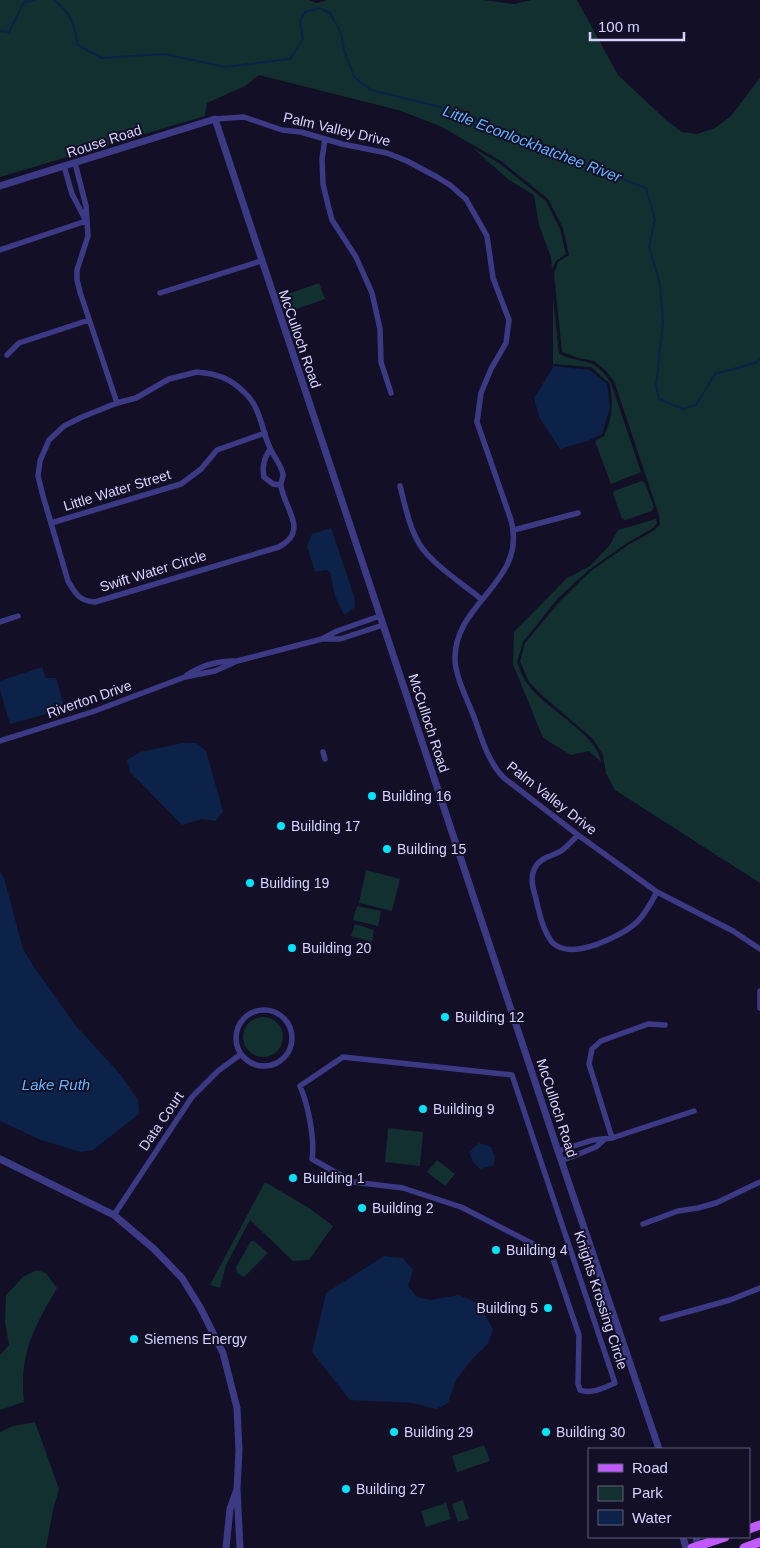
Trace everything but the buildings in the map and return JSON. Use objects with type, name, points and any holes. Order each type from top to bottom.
[{"type":"main road","points":[[695,1544],[721,1538]]},
{"type":"main road","points":[[744,1548],[760,1542]]},
{"type":"street","name":"Palm Valley Drive","points":[[215,119],[244,117],[282,130],[301,132],[387,153],[407,161],[450,185],[466,199],[487,236],[493,278],[509,320],[506,343],[499,353],[481,393],[477,422],[514,530],[512,548],[509,562],[501,578],[481,599],[459,634],[455,650],[455,661],[487,751],[497,771],[504,778],[578,835],[657,892],[733,931],[760,949]]},
{"type":"street","name":"Rouse Road","points":[[0,186],[215,119]]},
{"type":"street","name":"McCulloch Road","points":[[215,119],[260,260],[659,1448]]},
{"type":"street","points":[[325,139],[322,159],[323,184],[328,205],[332,220],[356,257],[372,293],[380,329],[381,362],[391,393]]},
{"type":"street","points":[[75,163],[86,206],[88,236],[77,280],[117,403]]},
{"type":"street","points":[[64,166],[72,194],[86,221]]},
{"type":"street","points":[[0,250],[86,221]]},
{"type":"street","points":[[160,293],[260,260]]},
{"type":"street","points":[[7,354],[19,343],[89,320]]},
{"type":"street","name":"Swift Water Circle","points":[[197,372],[218,375],[231,381],[246,393],[257,407],[265,433],[270,450],[276,457],[283,476],[280,485],[294,526],[292,536],[288,542],[279,547],[95,602],[84,601],[75,593],[68,581],[38,476],[40,461],[50,440],[64,426],[117,403],[136,398],[169,379],[197,372]]},
{"type":"street","name":"Little Water Street","points":[[50,523],[181,484],[202,469],[217,450],[265,433]]},
{"type":"street","points":[[270,450],[262,467],[264,477],[273,484],[280,485]]},
{"type":"street","points":[[400,486],[411,526],[419,544],[427,555],[481,599]]},
{"type":"street","points":[[514,530],[578,513]]},
{"type":"street","points":[[0,622],[18,616]]},
{"type":"street","name":"Riverton Drive","points":[[322,639],[337,631],[380,616]]},
{"type":"street","name":"Riverton Drive","points":[[0,741],[92,712],[185,677],[198,668],[212,663],[236,661],[322,639],[340,638],[383,625]]},
{"type":"street","points":[[578,835],[562,851],[547,857],[537,864],[532,874],[532,886],[542,922],[552,941],[557,946],[566,949],[576,949],[594,945],[622,933],[643,916],[657,892]]},
{"type":"street","points":[[760,991],[760,1008]]},
{"type":"street","points":[[269,1010],[278,1013],[286,1019],[291,1029],[292,1039],[285,1057],[279,1062],[267,1066],[258,1065],[249,1061],[242,1054],[236,1037],[243,1019],[250,1013],[269,1010]]},
{"type":"street","points":[[609,1139],[589,1064],[592,1049],[601,1040],[648,1024],[665,1025]]},
{"type":"street","name":"Data Court","points":[[114,1215],[192,1096],[218,1071],[242,1054]]},
{"type":"street","name":"Knights Krossing Circle","points":[[343,1057],[512,1075],[616,1383],[591,1392],[580,1390],[578,1384],[579,1335],[551,1253],[461,1207],[403,1188],[353,1182],[312,1159],[314,1149],[304,1096],[300,1086],[306,1080],[343,1057]]},
{"type":"street","points":[[561,1161],[596,1147],[609,1139],[694,1111]]},
{"type":"street","points":[[558,1151],[592,1140],[609,1139]]},
{"type":"street","points":[[582,1143],[585,1151]]},
{"type":"street","points":[[0,1160],[114,1215],[154,1250],[182,1278],[200,1306],[223,1353],[237,1408],[239,1451],[237,1489],[240,1548]]},
{"type":"street","points":[[643,1224],[678,1211],[716,1203],[760,1182]]},
{"type":"street","points":[[662,1319],[730,1300],[760,1288]]},
{"type":"street","points":[[226,1548],[230,1510],[237,1489]]},
{"type":"green space","points":[[0,0],[309,0],[317,3],[327,0],[483,0],[515,4],[531,0],[577,0],[618,75],[667,121],[682,132],[697,134],[715,128],[731,116],[760,78],[760,883],[615,790],[606,773],[603,755],[593,739],[529,682],[520,661],[525,643],[561,600],[591,571],[628,545],[655,530],[660,524],[659,515],[614,381],[594,361],[562,352],[554,274],[558,262],[569,255],[563,228],[548,199],[501,161],[440,126],[398,110],[259,75],[245,86],[207,103],[205,116],[0,177]]},
{"type":"green space","points":[[473,148],[499,163],[546,201],[560,229],[566,254],[556,261],[552,270],[551,257],[539,225],[534,195],[509,180]]},
{"type":"green space","points":[[319,283],[325,299],[294,310],[288,294]]},
{"type":"green space","points":[[553,297],[559,354],[594,365],[611,383],[641,472],[611,484],[595,441],[604,436],[611,416],[610,384],[591,367],[553,364]]},
{"type":"green space","points":[[642,481],[645,483],[654,507],[652,511],[625,520],[622,518],[613,494],[614,491]]},
{"type":"green space","points":[[656,519],[657,523],[653,528],[627,543],[590,569],[558,598],[523,642],[517,662],[525,681],[545,702],[590,741],[597,751],[601,762],[589,751],[571,755],[543,738],[513,664],[514,632],[567,578],[590,566],[609,546],[618,530]]},
{"type":"green space","points":[[366,870],[400,879],[392,911],[359,903]]},
{"type":"green space","points":[[357,906],[381,911],[378,926],[353,920]]},
{"type":"green space","points":[[355,924],[374,930],[372,942],[351,936]]},
{"type":"green space","points":[[267,1017],[274,1020],[280,1026],[283,1037],[282,1045],[274,1054],[267,1057],[259,1057],[252,1054],[244,1045],[243,1033],[246,1026],[255,1018]]},
{"type":"green space","points":[[388,1128],[423,1132],[420,1166],[385,1162]]},
{"type":"green space","points":[[437,1160],[455,1174],[445,1186],[427,1172]]},
{"type":"green space","points":[[265,1182],[309,1208],[333,1226],[309,1260],[293,1261],[250,1220],[226,1265],[220,1288],[210,1285]]},
{"type":"green space","points":[[251,1241],[254,1241],[268,1253],[244,1277],[237,1273],[236,1267]]},
{"type":"green space","points":[[36,1270],[46,1273],[57,1288],[41,1316],[26,1355],[23,1385],[24,1402],[0,1410],[0,1355],[9,1345],[5,1322],[6,1295],[23,1277]]},
{"type":"green space","points":[[35,1422],[59,1489],[46,1548],[0,1548],[0,1432],[13,1426]]},
{"type":"green space","points":[[484,1445],[490,1461],[457,1472],[452,1456]]},
{"type":"green space","points":[[463,1500],[469,1519],[458,1522],[452,1504]]},
{"type":"green space","points":[[446,1503],[451,1519],[426,1527],[421,1511]]},
{"type":"water","points":[[554,366],[590,370],[607,384],[610,408],[602,434],[587,441],[560,449],[539,417],[534,398]]},
{"type":"water","points":[[331,528],[354,596],[355,607],[346,614],[343,613],[335,596],[330,572],[326,570],[315,572],[307,546],[312,534]]},
{"type":"water","points":[[42,667],[46,678],[56,678],[65,709],[10,724],[0,690],[0,681]]},
{"type":"water","points":[[183,743],[196,743],[206,751],[223,811],[216,821],[202,819],[182,825],[130,772],[127,760],[140,752]]},
{"type":"water","name":"Lake Ruth","points":[[0,871],[4,878],[23,949],[76,1026],[120,1074],[138,1100],[139,1114],[93,1150],[81,1152],[41,1140],[0,1121]]},
{"type":"water","points":[[479,1143],[491,1147],[495,1157],[494,1165],[480,1169],[473,1162],[469,1152]]},
{"type":"water","points":[[384,1256],[403,1258],[413,1270],[408,1286],[417,1297],[430,1300],[459,1295],[478,1303],[493,1329],[488,1344],[473,1358],[456,1380],[448,1403],[436,1409],[413,1403],[350,1400],[312,1352],[326,1293]]},
{"type":"waterway","name":"Little Econlockhatchee River","points":[[0,31],[9,32],[24,2],[35,0]]},
{"type":"waterway","name":"Little Econlockhatchee River","points":[[54,0],[68,14],[78,45],[102,58],[165,54],[225,67],[290,59],[303,39],[300,20],[305,12],[320,8],[330,13],[341,33],[344,50],[354,77],[371,90],[456,111],[574,161],[646,188],[655,220],[649,247],[660,284],[663,322],[656,386],[659,399],[683,409],[696,405],[715,374],[755,363],[760,359]]},
{"type":"place","name":"Building 16","points":[[372,796]]},
{"type":"place","name":"Building 17","points":[[281,826]]},
{"type":"place","name":"Building 15","points":[[387,849]]},
{"type":"place","name":"Building 19","points":[[250,883]]},
{"type":"place","name":"Building 20","points":[[292,948]]},
{"type":"place","name":"Building 12","points":[[445,1017]]},
{"type":"place","name":"Building 9","points":[[423,1109]]},
{"type":"place","name":"Building 1","points":[[293,1178]]},
{"type":"place","name":"Building 2","points":[[362,1208]]},
{"type":"place","name":"Building 4","points":[[496,1250]]},
{"type":"place","name":"Building 5","points":[[548,1308]]},
{"type":"place","name":"Siemens Energy","points":[[134,1339]]},
{"type":"place","name":"Building 29","points":[[394,1432]]},
{"type":"place","name":"Building 30","points":[[546,1432]]},
{"type":"place","name":"Building 27","points":[[346,1489]]}]
